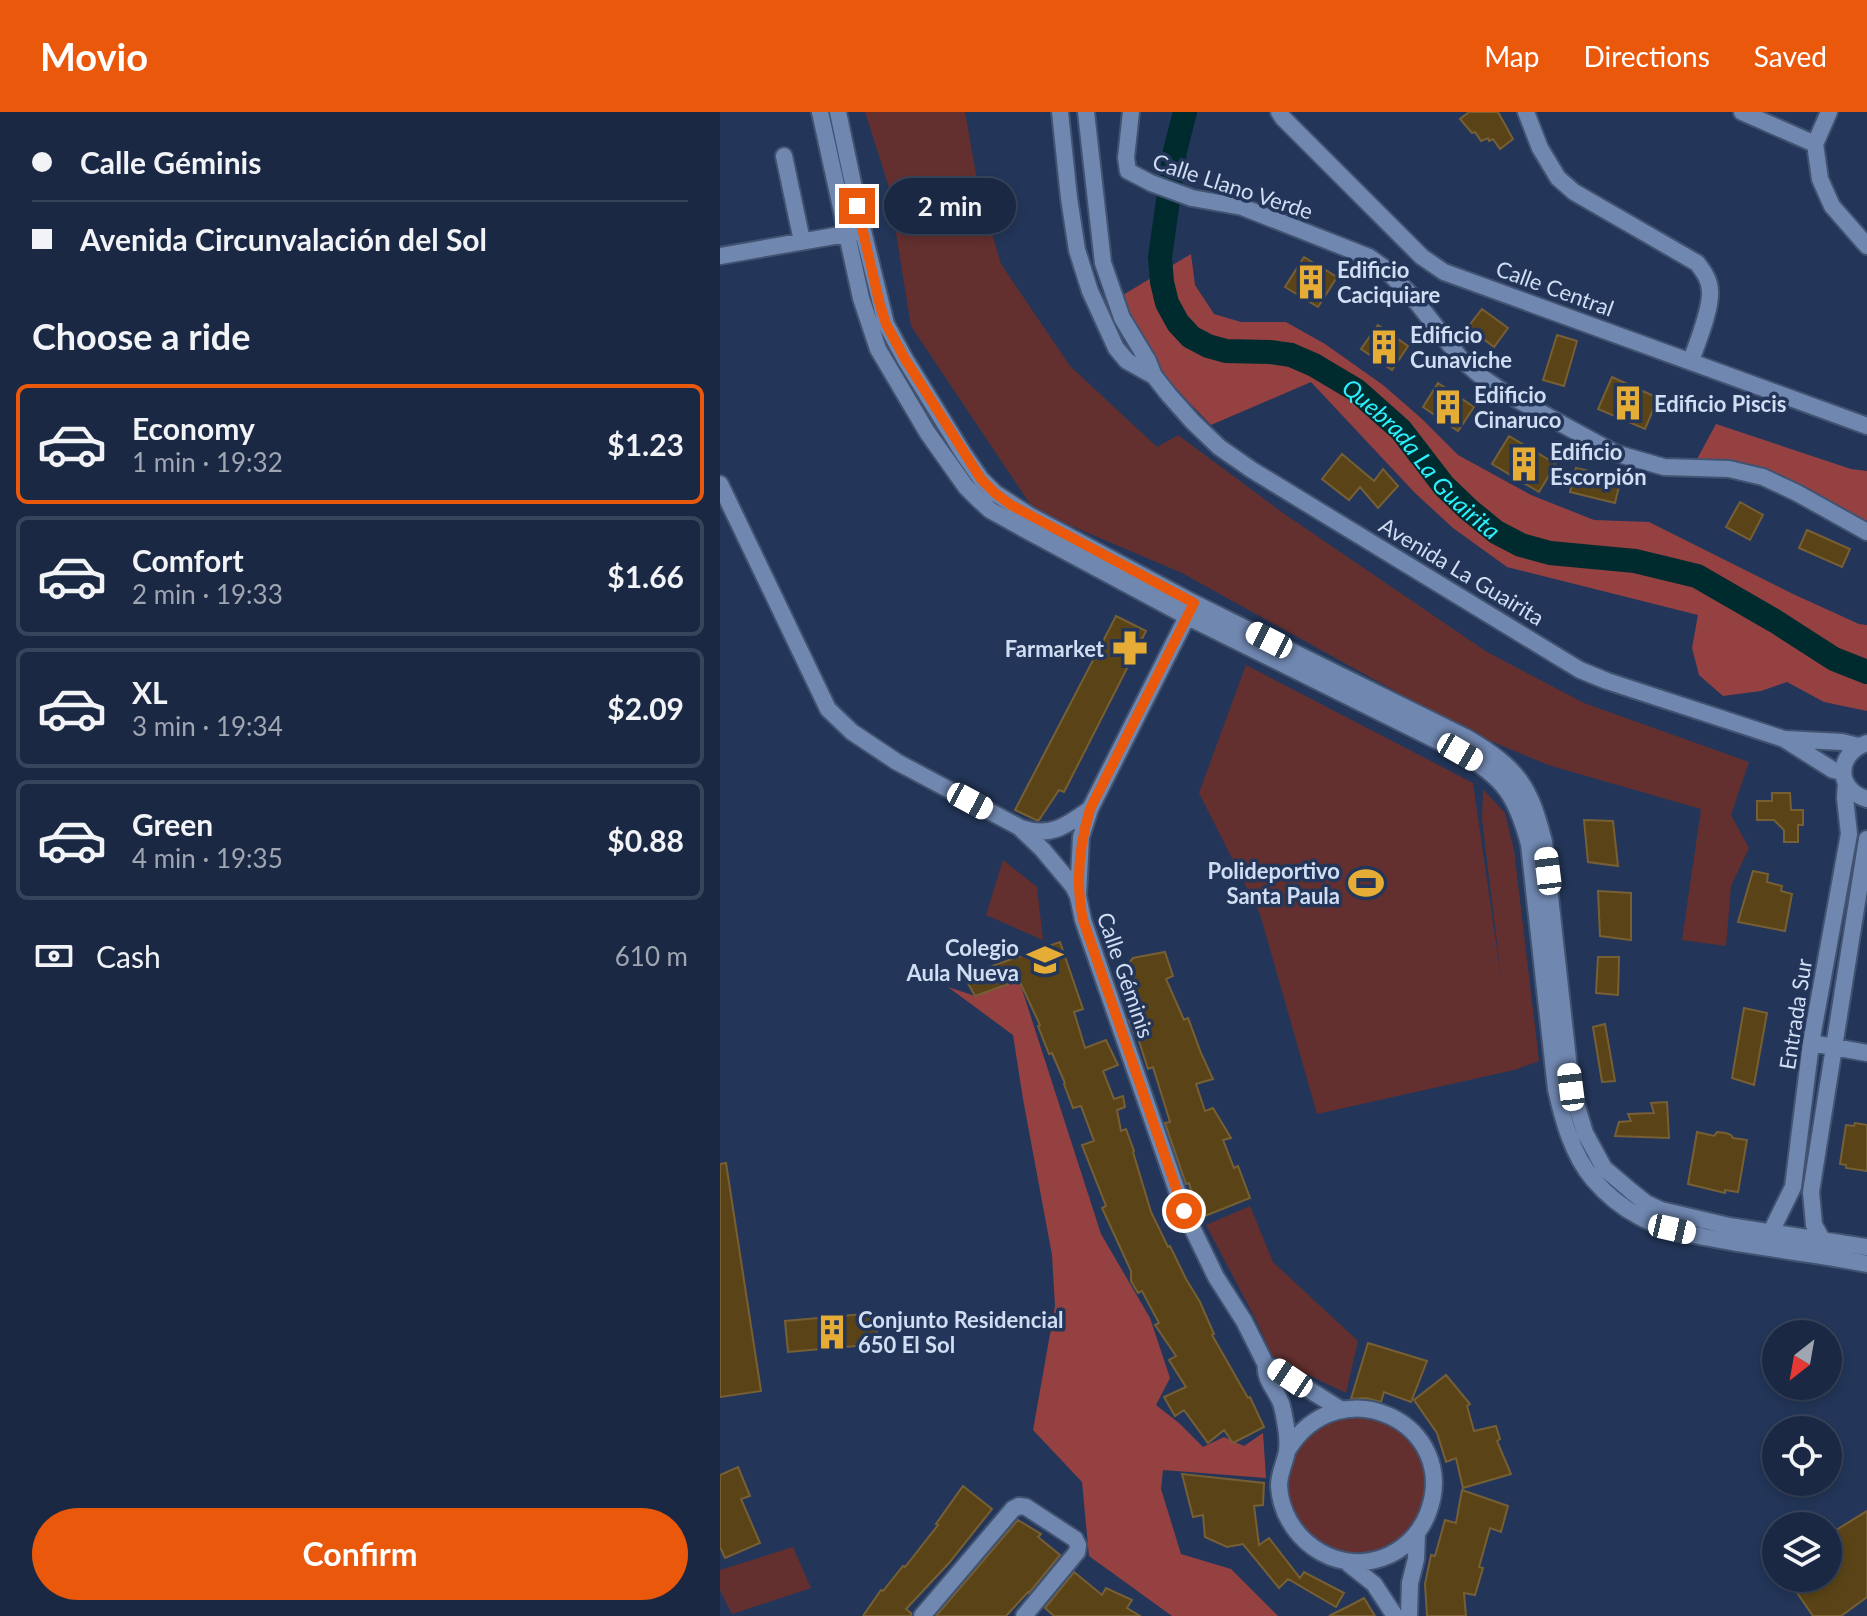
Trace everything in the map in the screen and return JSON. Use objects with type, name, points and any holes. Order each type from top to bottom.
[{"type":"street","points":[[820,112],[855,232]]},
{"type":"street","points":[[838,112],[861,298],[878,349],[927,432],[966,487],[990,510],[1464,745],[1487,750],[1504,764],[1519,779],[1537,812],[1544,842],[1571,1087],[1585,1133],[1604,1168],[1646,1203],[1661,1210],[1824,1257],[1867,1264]]},
{"type":"street","name":"Avenida La Guairita","points":[[1060,112],[1075,237],[1090,291],[1116,348],[1127,361],[1154,376]]},
{"type":"street","name":"Avenida La Guairita","points":[[1086,112],[1103,263],[1115,302],[1154,376],[1219,447],[1580,670],[1784,739],[1845,778],[1855,794],[1867,799]]},
{"type":"street","name":"Calle Llano Verde","points":[[1131,112],[1128,171],[1192,198],[1242,207],[1369,257],[1412,296],[1461,359],[1505,393],[1615,453],[1664,467],[1729,469],[1763,477],[1867,532]]},
{"type":"street","name":"Calle Central","points":[[1279,112],[1422,257],[1444,272],[1867,426]]},
{"type":"street","points":[[1526,112],[1540,148],[1558,178],[1574,192],[1697,263],[1707,275],[1709,304],[1691,361]]},
{"type":"street","points":[[1742,112],[1815,144]]},
{"type":"street","points":[[1829,112],[1815,144],[1820,179],[1832,206],[1867,246]]},
{"type":"street","points":[[784,156],[802,241]]},
{"type":"street","points":[[720,256],[855,232]]},
{"type":"street","name":"Calle Géminis","points":[[720,484],[828,709],[852,732],[897,762],[1019,827],[1060,868],[1078,896],[1083,920],[1184,1211],[1216,1277],[1244,1321],[1266,1365],[1265,1371],[1281,1403],[1285,1419],[1287,1451]]},
{"type":"street","points":[[1078,896],[1081,837],[1090,809],[1190,610]]},
{"type":"street","name":"Avenida La Guairita","points":[[1784,739],[1862,745]]},
{"type":"street","name":"Avenida La Guairita","points":[[1845,778],[1846,760],[1862,745]]},
{"type":"street","name":"Entrada Sur","points":[[1768,1240],[1793,1187],[1811,1043],[1849,834],[1845,778]]},
{"type":"street","points":[[1019,827],[1045,833],[1090,809]]},
{"type":"street","name":"Entrada Sur","points":[[1824,1257],[1825,1244],[1814,1225],[1811,1192],[1867,839]]},
{"type":"street","points":[[1811,1043],[1867,1053]]},
{"type":"street","points":[[1768,1240],[1822,1239],[1867,1247]]},
{"type":"street","points":[[1266,1365],[1340,1409],[1356,1407],[1387,1414],[1401,1422],[1423,1444],[1433,1474],[1434,1490],[1426,1520],[1417,1533],[1409,1616]]},
{"type":"street","name":"Calle Géminis","points":[[1340,1409],[1303,1428],[1287,1451],[1281,1466],[1280,1498],[1292,1527],[1315,1550],[1330,1557],[1357,1562],[1380,1559],[1400,1549],[1417,1533]]},
{"type":"street","points":[[922,1616],[1013,1509],[1019,1506],[1026,1507],[1075,1539],[1078,1545],[1077,1552],[1024,1616]]},
{"type":"street","name":"Calle Géminis","points":[[1345,1561],[1374,1584],[1395,1616]]},
{"type":"shaded area","points":[[865,112],[965,112],[978,186],[1001,264],[1070,366],[1157,447],[1178,435],[1283,513],[1487,652],[1584,703],[1749,762],[1731,815],[1749,848],[1731,886],[1726,946],[1682,940],[1701,809],[1548,765],[1467,731],[1182,573],[1034,510],[911,326],[888,184]]},
{"type":"shaded area","points":[[1191,254],[1195,285],[1214,314],[1241,322],[1286,322],[1325,344],[1383,385],[1458,455],[1531,495],[1594,520],[1649,522],[1793,594],[1867,625],[1867,711],[1824,702],[1787,682],[1761,691],[1723,696],[1699,675],[1692,648],[1698,615],[1507,567],[1453,528],[1415,493],[1311,382],[1211,425],[1152,364],[1113,301]]},
{"type":"shaded area","points":[[1716,424],[1851,469],[1867,471],[1867,521],[1835,507],[1696,461]]},
{"type":"shaded area","name":"Polideportivo Santa Paula","points":[[1246,665],[1473,783],[1502,985],[1482,819],[1483,789],[1505,813],[1514,850],[1539,1061],[1514,1070],[1317,1114],[1260,914],[1199,793]]},
{"type":"shaded area","points":[[1003,860],[1037,887],[1043,940],[986,915]]},
{"type":"shaded area","points":[[1019,980],[1101,1234],[1150,1318],[1170,1378],[1156,1405],[1203,1447],[1224,1437],[1244,1446],[1263,1433],[1266,1478],[1163,1470],[1161,1489],[1181,1554],[1231,1569],[1278,1616],[1172,1616],[1089,1556],[1082,1482],[1033,1430],[1055,1306],[1052,1255],[1013,1035],[948,987],[975,996]]},
{"type":"shaded area","points":[[1250,1206],[1273,1262],[1358,1341],[1346,1393],[1273,1358],[1206,1225]]},
{"type":"shaded area","points":[[1358,1416],[1385,1421],[1407,1436],[1422,1458],[1427,1485],[1422,1512],[1407,1534],[1385,1549],[1358,1554],[1331,1549],[1309,1534],[1294,1512],[1289,1485],[1294,1458],[1309,1436],[1331,1421]]},
{"type":"shaded area","points":[[793,1547],[811,1588],[732,1614],[720,1590],[720,1570]]},
{"type":"building","points":[[1469,112],[1498,112],[1513,139],[1500,149],[1493,139],[1481,141],[1460,119]]},
{"type":"building","name":"Edificio Caciquiare","points":[[1304,257],[1337,277],[1318,307],[1285,287]]},
{"type":"building","points":[[1482,309],[1508,328],[1494,347],[1468,327]]},
{"type":"building","name":"Edificio Cunaviche","points":[[1378,325],[1408,346],[1392,370],[1361,349]]},
{"type":"building","points":[[1557,335],[1577,341],[1564,386],[1543,380]]},
{"type":"building","name":"Edificio Piscis","points":[[1612,377],[1658,398],[1645,429],[1598,409]]},
{"type":"building","name":"Edificio Cinaruco","points":[[1438,383],[1474,407],[1458,431],[1423,407]]},
{"type":"building","name":"Edificio Escorpión","points":[[1509,436],[1556,464],[1539,492],[1492,464]]},
{"type":"building","points":[[1342,454],[1374,481],[1383,469],[1398,486],[1378,508],[1360,487],[1349,500],[1322,479]]},
{"type":"building","points":[[1576,468],[1621,478],[1615,503],[1570,492]]},
{"type":"building","points":[[1740,502],[1763,515],[1750,540],[1726,527]]},
{"type":"building","points":[[1807,530],[1850,549],[1842,567],[1799,548]]},
{"type":"building","points":[[1116,616],[1146,631],[1064,792],[1059,790],[1036,820],[1015,810]]},
{"type":"building","points":[[1772,793],[1790,793],[1791,810],[1803,810],[1803,825],[1798,825],[1798,842],[1784,842],[1784,830],[1774,820],[1757,820],[1757,801],[1772,801]]},
{"type":"building","points":[[1584,820],[1613,821],[1618,866],[1588,862]]},
{"type":"building","points":[[1753,871],[1768,874],[1767,882],[1782,886],[1781,891],[1792,894],[1785,931],[1738,922]]},
{"type":"building","points":[[1598,891],[1631,893],[1631,940],[1600,936]]},
{"type":"building","points":[[1060,942],[1083,1009],[1074,1012],[1085,1048],[1106,1040],[1118,1065],[1103,1071],[1114,1099],[1123,1096],[1125,1107],[1117,1110],[1121,1131],[1126,1129],[1151,1212],[1200,1302],[1212,1335],[1250,1397],[1264,1427],[1233,1443],[1224,1430],[1208,1443],[1184,1410],[1175,1416],[1164,1397],[1186,1387],[1169,1360],[1176,1356],[1155,1325],[1159,1323],[1142,1291],[1138,1293],[1131,1281],[1131,1271],[1102,1208],[1106,1206],[1082,1145],[1094,1141],[1081,1106],[1073,1108],[1019,980],[975,996],[964,976]]},
{"type":"building","points":[[1165,952],[1173,976],[1166,979],[1184,1020],[1188,1018],[1213,1079],[1196,1084],[1205,1111],[1213,1108],[1231,1138],[1223,1140],[1234,1168],[1238,1166],[1250,1198],[1200,1218],[1165,1123],[1170,1122],[1153,1067],[1148,1069],[1129,1020],[1134,1019],[1119,975],[1133,958]]},
{"type":"building","points":[[1598,957],[1619,957],[1618,995],[1596,993]]},
{"type":"building","points":[[1744,1008],[1767,1013],[1754,1085],[1732,1078]]},
{"type":"building","points":[[1605,1024],[1615,1081],[1602,1082],[1593,1027]]},
{"type":"building","points":[[1667,1102],[1669,1138],[1615,1136],[1619,1122],[1631,1121],[1628,1114],[1654,1113],[1651,1103]]},
{"type":"building","points":[[1855,1123],[1867,1125],[1867,1171],[1840,1164],[1846,1125],[1854,1126]]},
{"type":"building","points":[[1697,1132],[1714,1136],[1717,1132],[1726,1133],[1733,1138],[1747,1140],[1738,1192],[1725,1190],[1725,1193],[1688,1184]]},
{"type":"building","points":[[726,1163],[761,1391],[720,1397],[720,1164]]},
{"type":"building","name":"Conjunto Residencial 650 El Sol","points":[[875,1313],[878,1344],[788,1352],[785,1321]]},
{"type":"building","points":[[1368,1343],[1427,1361],[1411,1402],[1384,1392],[1381,1402],[1366,1398],[1351,1399]]},
{"type":"building","points":[[1446,1375],[1470,1404],[1467,1406],[1474,1431],[1496,1426],[1500,1439],[1497,1441],[1511,1474],[1463,1488],[1456,1458],[1446,1462],[1437,1433],[1414,1400]]},
{"type":"building","points":[[738,1467],[750,1496],[741,1499],[760,1543],[725,1558],[720,1547],[720,1475]]},
{"type":"building","points":[[1182,1474],[1264,1483],[1263,1505],[1254,1506],[1259,1545],[1269,1538],[1300,1578],[1304,1572],[1344,1593],[1336,1607],[1288,1579],[1279,1588],[1243,1544],[1227,1547],[1205,1537],[1203,1515],[1193,1517]]},
{"type":"building","points":[[963,1486],[992,1509],[949,1563],[906,1609],[911,1616],[863,1616],[881,1590],[905,1567],[938,1525]]},
{"type":"building","points":[[1462,1490],[1508,1506],[1501,1532],[1490,1528],[1475,1595],[1464,1593],[1466,1616],[1427,1616],[1425,1584],[1431,1555],[1435,1556],[1445,1520],[1456,1523]]},
{"type":"building","points":[[1867,1511],[1867,1597],[1841,1616],[1813,1616],[1797,1592],[1842,1592],[1842,1526]]},
{"type":"building","points":[[1018,1520],[1041,1534],[1038,1537],[1060,1555],[1029,1593],[1006,1616],[936,1616]]},
{"type":"building","points":[[1074,1572],[1102,1595],[1106,1588],[1132,1600],[1127,1608],[1140,1616],[1054,1616],[1045,1608]]},
{"type":"building","points":[[1364,1598],[1375,1616],[1329,1616],[1349,1606]]},
{"type":"waterway","name":"Quebrada La Guairita","points":[[1185,112],[1175,151],[1160,257],[1167,303],[1178,323],[1191,337],[1226,351],[1291,355],[1356,390],[1401,430],[1444,486],[1468,509],[1496,532],[1521,545],[1550,553],[1635,561],[1697,576],[1834,659],[1867,672]]},
{"type":"place","name":"Edificio Caciquiare","points":[[1311,282]]},
{"type":"place","name":"Edificio Cunaviche","points":[[1384,347]]},
{"type":"place","name":"Edificio Piscis","points":[[1628,403]]},
{"type":"place","name":"Edificio Cinaruco","points":[[1448,407]]},
{"type":"place","name":"Edificio Escorpión","points":[[1524,464]]},
{"type":"place","name":"Farmarket","points":[[1130,648]]},
{"type":"place","name":"Polideportivo Santa Paula","points":[[1366,883]]},
{"type":"place","name":"Colegio Aula Nueva","points":[[1045,960]]},
{"type":"place","name":"Conjunto Residencial 650 El Sol","points":[[832,1332]]},
{"type":"route","points":[[857,206],[886,324],[981,479],[1011,505],[1194,603],[1090,809],[1081,837],[1078,867],[1078,896],[1083,920],[1184,1211]]}]
